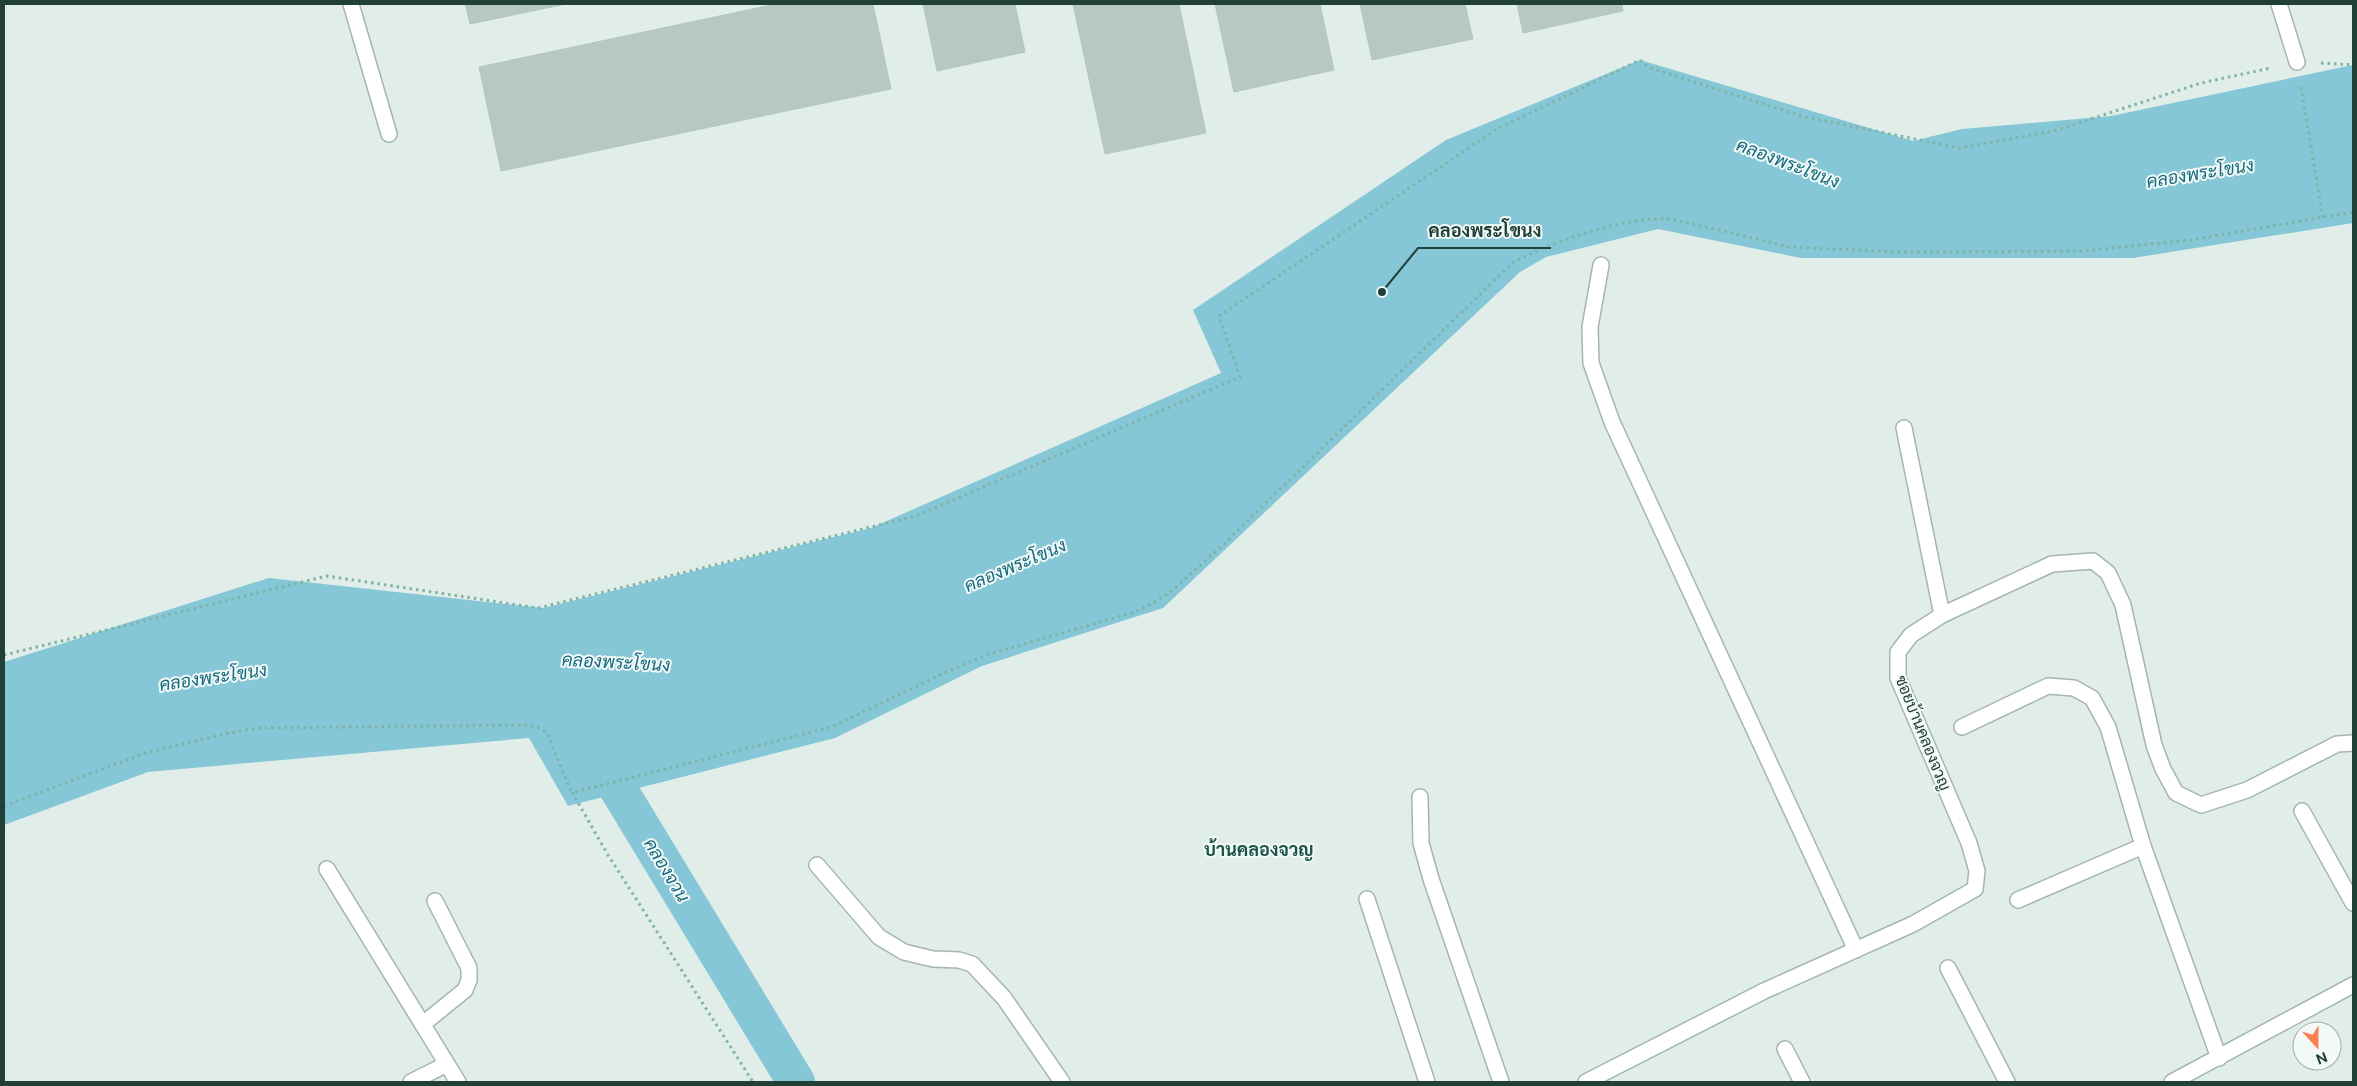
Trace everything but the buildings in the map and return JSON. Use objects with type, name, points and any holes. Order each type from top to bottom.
[{"type":"street","points":[[351,4],[389,134]]},
{"type":"street","points":[[2279,4],[2297,62]]},
{"type":"street","points":[[1601,265],[1590,327],[1591,356],[1612,422],[1856,950]]},
{"type":"street","points":[[1904,428],[1942,615]]},
{"type":"street","name":"ซอยบ้านคลองจวญ","points":[[1586,1082],[1764,991],[1913,924],[1975,889],[1977,870],[1969,843],[1898,678],[1898,652],[1911,635],[1942,615],[2052,564],[2093,561],[2108,573],[2123,605],[2154,745],[2163,769],[2176,793],[2201,805],[2247,790],[2337,744],[2353,744]]},
{"type":"street","points":[[1962,727],[2048,686],[2074,688],[2092,698],[2108,727],[2144,846],[2219,1058]]},
{"type":"street","points":[[1420,798],[1421,843],[1430,879],[1501,1082]]},
{"type":"street","points":[[2302,811],[2353,903]]},
{"type":"street","points":[[2018,900],[2144,846]]},
{"type":"street","points":[[817,865],[879,937],[904,952],[933,959],[960,960],[972,964],[1004,998],[1062,1082]]},
{"type":"street","points":[[327,869],[458,1082]]},
{"type":"street","points":[[1367,899],[1427,1082]]},
{"type":"street","points":[[423,1024],[465,990],[469,980],[469,968],[435,901]]},
{"type":"street","points":[[1948,968],[2007,1082]]},
{"type":"street","points":[[2172,1082],[2353,985]]},
{"type":"street","points":[[1785,1049],[1802,1082]]},
{"type":"street","points":[[412,1082],[447,1064]]},
{"type":"path","points":[[4,655],[327,576],[538,608],[916,516],[1240,378],[1219,316],[1497,130],[1640,60],[1648,67],[1801,116],[1959,148],[2054,131],[2201,83],[2297,62],[2353,64]]},
{"type":"path","points":[[2297,62],[2322,217]]},
{"type":"path","points":[[572,792],[824,730],[986,655],[1135,612],[1155,602],[1169,593],[1222,546],[1512,263],[1532,252],[1612,226],[1656,218],[1672,219],[1790,247],[1814,249],[1901,252],[2072,251],[2191,240],[2353,212]]},
{"type":"path","points":[[4,806],[145,753],[258,728],[533,726],[540,728],[547,734],[572,792],[608,855],[753,1082]]},
{"type":"water","points":[[1640,60],[1913,141],[1962,129],[2111,116],[2353,65],[2353,223],[2133,258],[1801,258],[1658,229],[1546,257],[1520,272],[1163,608],[982,666],[835,738],[568,806],[529,738],[148,772],[4,825],[4,662],[269,578],[543,608],[871,528],[1221,373],[1193,310],[1446,140]]},
{"type":"waterway","name":"คลองจวน","points":[[594,749],[796,1082]]},
{"type":"place","name":"คลองพระโขนง","points":[[1382,292]]},
{"type":"district","name":"บ้านคลองจวญ","points":[[1259,849]]}]
